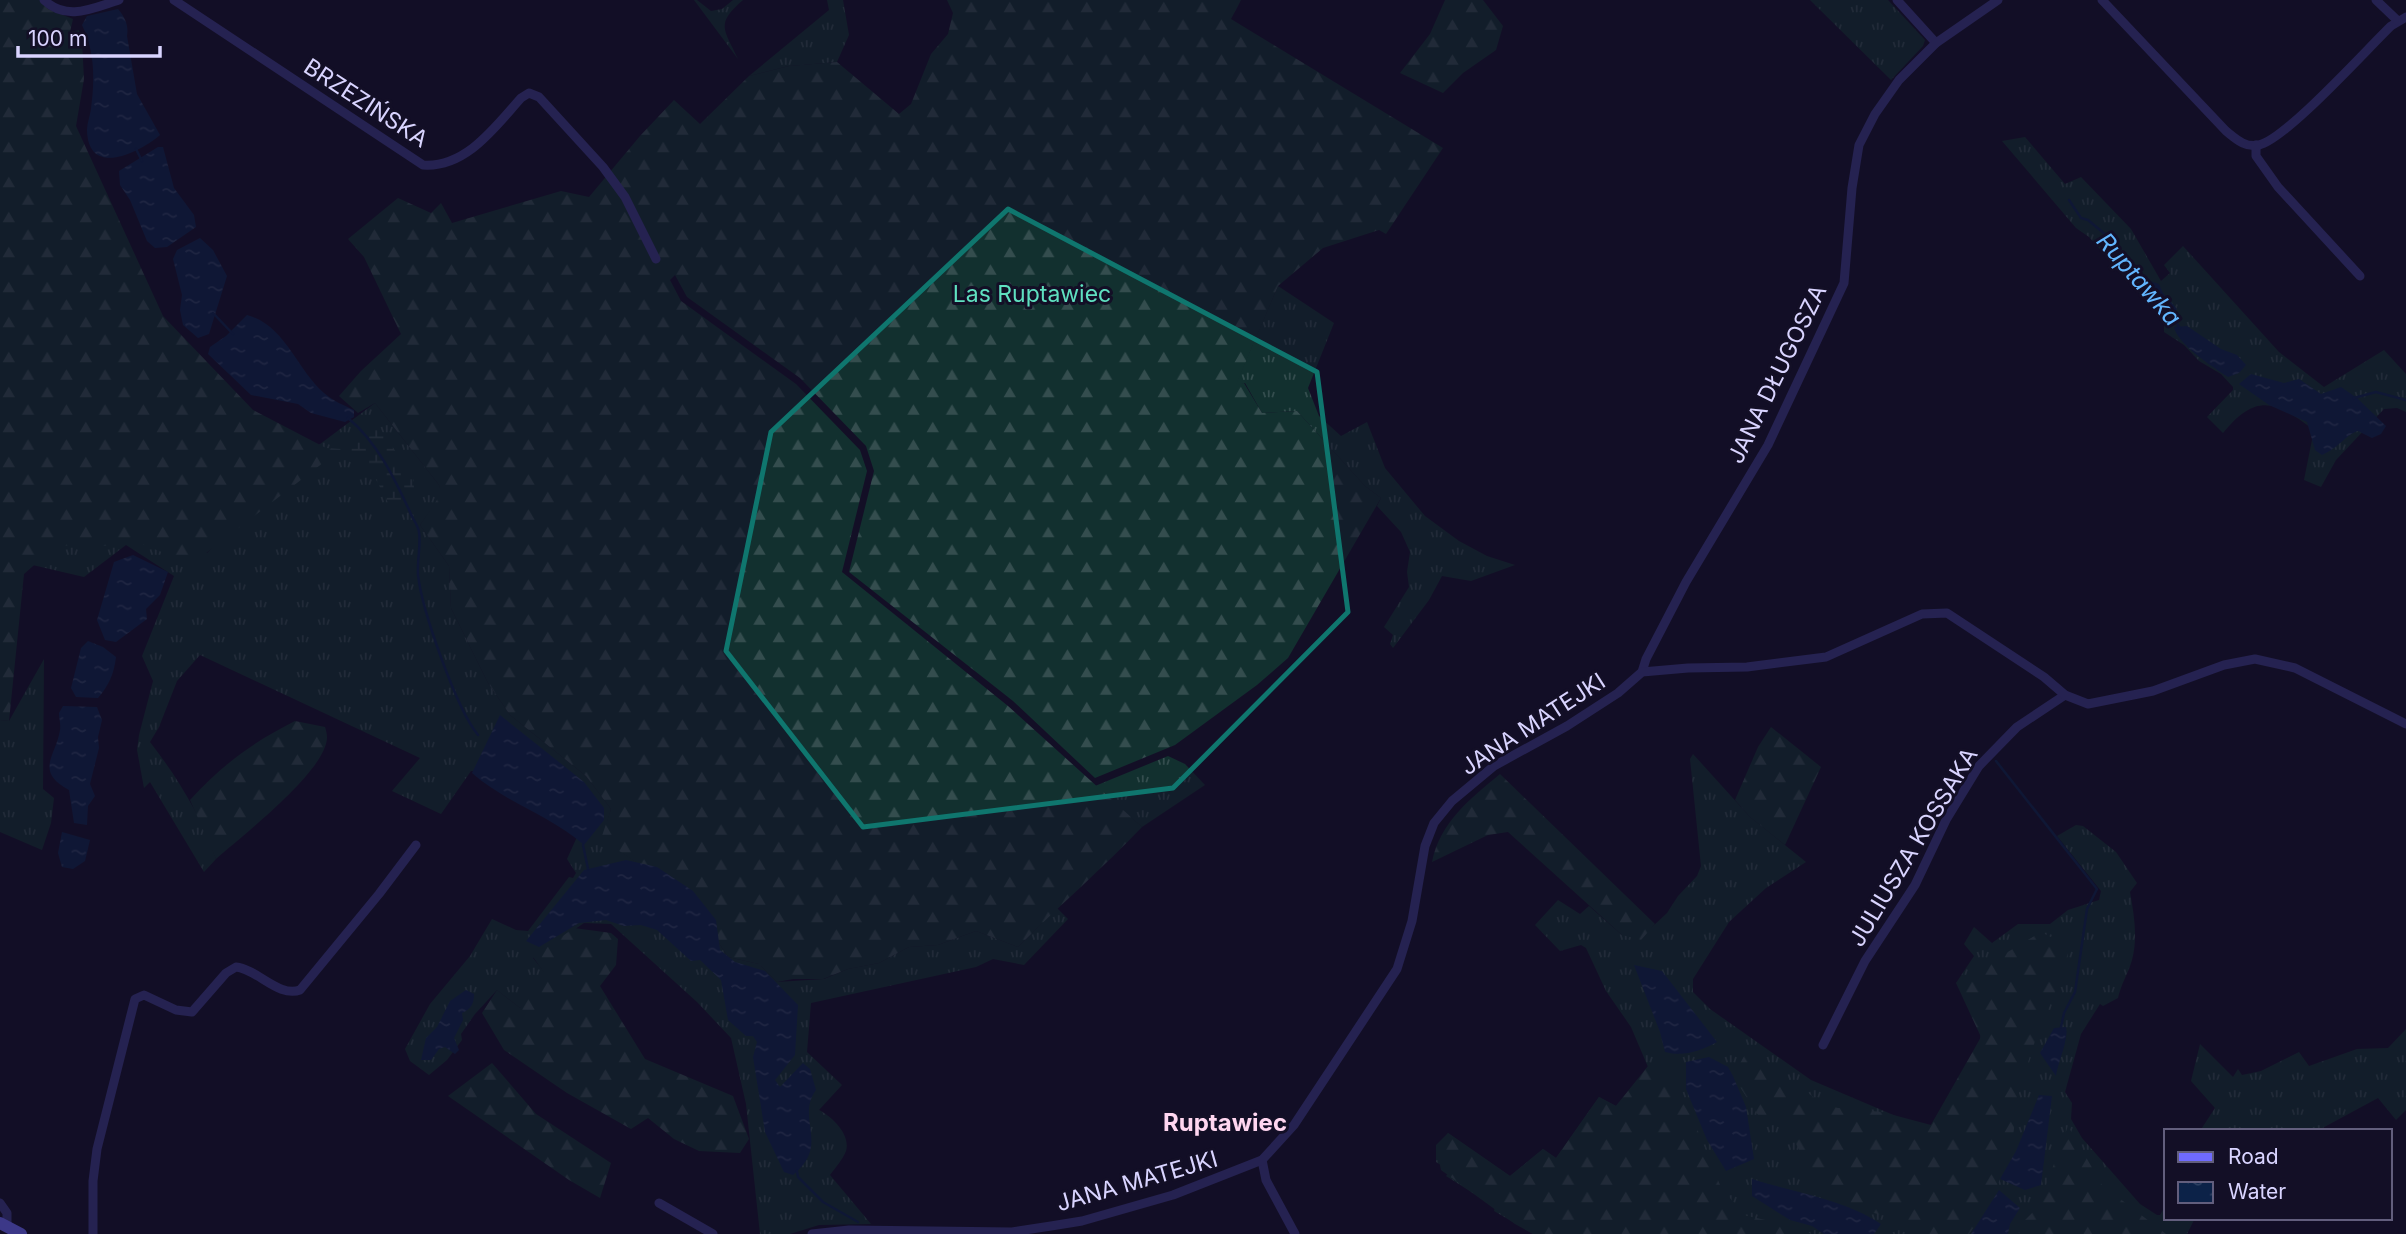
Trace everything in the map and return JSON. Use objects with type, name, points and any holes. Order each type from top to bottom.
[{"type":"street","points":[[44,0],[51,6],[71,14],[119,0]]},
{"type":"street","name":"BRZEZIŃSKA","points":[[174,0],[423,164],[436,166],[456,159],[480,143],[521,98],[529,93],[539,97],[618,187],[640,224],[656,259]]},
{"type":"street","points":[[1898,0],[1936,43]]},
{"type":"street","name":"JANA DŁUGOSZA","points":[[1642,672],[1646,659],[1686,582],[1768,445],[1844,283],[1852,188],[1859,145],[1875,114],[1892,89],[1936,43],[1998,0]]},
{"type":"street","points":[[2102,0],[2226,131],[2243,144],[2256,145],[2266,142],[2287,128],[2402,19],[2376,0]]},
{"type":"street","points":[[2256,145],[2256,156],[2278,187],[2360,276]]},
{"type":"street","points":[[1642,672],[1746,667],[1826,657],[1922,614],[1947,613],[2044,677],[2065,695],[2088,704],[2153,691],[2224,665],[2255,659],[2295,668],[2406,724]]},
{"type":"street","name":"JANA MATEJKI","points":[[812,1234],[849,1230],[1012,1232],[1082,1221],[1173,1195],[1262,1160],[1294,1125],[1397,969],[1412,921],[1425,846],[1434,823],[1452,801],[1493,766],[1567,726],[1618,693],[1642,672]]},
{"type":"street","name":"JULIUSZA KOSSAKA","points":[[1823,1045],[1865,961],[1915,884],[1946,820],[1979,766],[2017,727],[2065,695]]},
{"type":"street","points":[[93,1234],[97,1149],[135,999],[144,995],[176,1010],[192,1012],[226,973],[236,967],[288,991],[300,990],[416,845]]},
{"type":"street","points":[[1262,1160],[1266,1180],[1294,1234]]},
{"type":"street","points":[[0,1203],[8,1213],[4,1225],[21,1234]]},
{"type":"street","points":[[659,1203],[713,1234]]},
{"type":"highlighted area","points":[[1008,209],[1317,372],[1348,612],[1173,788],[863,827],[726,651],[771,432]]},
{"type":"green space","points":[[0,0],[40,0],[48,9],[73,19],[70,32],[79,30],[84,79],[76,126],[163,316],[253,410],[326,448],[341,449],[192,564],[139,543],[90,547],[57,545],[24,574],[9,721],[0,720]]},
{"type":"green space","points":[[694,0],[711,11],[722,9],[733,0],[743,0],[725,21],[726,33],[738,59]]},
{"type":"green space","points":[[827,0],[843,0],[849,35],[837,62],[789,66],[749,76],[829,10]]},
{"type":"green space","name":"Las Ruptawiec","points":[[947,0],[1241,0],[1231,19],[1443,148],[1386,234],[1379,230],[1323,248],[1278,286],[1236,385],[1244,383],[1262,413],[1297,411],[1365,486],[1381,498],[1288,658],[1257,685],[1175,745],[1095,778],[1013,701],[849,572],[874,471],[866,446],[800,378],[687,297],[675,275],[670,280],[681,301],[796,384],[860,450],[867,471],[842,572],[1008,706],[1142,827],[1018,947],[976,931],[938,945],[909,947],[879,963],[848,969],[823,979],[777,982],[759,964],[728,957],[689,897],[601,839],[611,809],[586,776],[510,715],[488,683],[451,608],[449,566],[420,525],[441,494],[439,485],[375,403],[358,413],[339,396],[361,371],[401,334],[364,257],[348,239],[398,198],[431,213],[441,203],[452,223],[561,191],[589,197],[674,100],[700,124],[749,76],[789,66],[837,62],[899,114],[911,104],[931,54],[948,34],[953,13]]},
{"type":"green space","points":[[1445,0],[1483,0],[1503,26],[1496,50],[1463,73],[1443,93],[1400,73],[1430,34]]},
{"type":"green space","points":[[1810,0],[1888,0],[1925,40],[1923,46],[1891,80]]},
{"type":"green space","points":[[2025,137],[2065,184],[2081,177],[2131,229],[2161,281],[2170,273],[2164,265],[2183,246],[2279,352],[2324,387],[2384,350],[2406,374],[2406,412],[2397,408],[2384,409],[2336,460],[2321,487],[2304,480],[2314,430],[2289,413],[2267,405],[2257,406],[2246,411],[2223,433],[2207,417],[2233,387],[2221,374],[2199,361],[2184,345],[2164,332],[2164,324],[2156,312],[2089,237],[2076,228],[2002,141]]},
{"type":"green space","points":[[1278,286],[1334,323],[1308,388],[1319,416],[1341,436],[1367,422],[1385,468],[1425,516],[1459,541],[1487,556],[1515,565],[1471,581],[1442,576],[1429,600],[1393,648],[1390,644],[1393,635],[1384,627],[1409,587],[1407,572],[1410,552],[1401,532],[1377,506],[1381,498],[1365,486],[1297,411],[1262,413],[1245,383],[1235,386]]},
{"type":"green space","points":[[375,403],[439,485],[442,494],[420,525],[449,566],[451,608],[488,683],[510,715],[586,776],[611,809],[602,839],[689,897],[728,957],[759,964],[777,982],[824,979],[848,969],[879,963],[909,947],[938,945],[976,931],[1018,947],[1057,908],[1068,919],[1024,965],[993,959],[976,967],[811,1003],[807,1052],[842,1085],[819,1110],[839,1126],[846,1138],[845,1154],[830,1175],[871,1224],[819,1225],[790,1234],[760,1234],[746,1104],[731,1038],[697,1002],[611,924],[584,923],[533,958],[549,978],[531,1000],[520,1008],[497,990],[475,1014],[461,1034],[462,1040],[447,1060],[429,1075],[410,1061],[405,1049],[430,1004],[470,956],[492,919],[516,930],[528,931],[569,877],[573,878],[576,873],[567,859],[577,837],[482,772],[471,771],[441,814],[392,791],[420,758],[200,655],[177,681],[159,727],[150,742],[188,798],[210,843],[216,859],[204,872],[150,782],[144,788],[137,750],[153,681],[142,656],[174,576],[126,545],[84,577],[24,563],[0,432],[207,553],[308,453]]},
{"type":"green space","points":[[377,424],[413,477],[414,488],[406,496],[400,512],[393,512],[372,472],[348,460],[344,451]]},
{"type":"green space","points":[[44,659],[43,789],[54,798],[51,823],[42,850],[0,832],[0,720],[9,721]]},
{"type":"green space","points":[[295,721],[325,727],[327,738],[323,752],[313,768],[281,802],[216,859],[190,800],[239,755]]},
{"type":"green space","points":[[1771,727],[1821,767],[1785,845],[1750,817],[1735,800],[1758,747]]},
{"type":"green space","points":[[1693,754],[1750,817],[1806,862],[1766,888],[1729,922],[1693,979],[1693,992],[1710,1009],[1811,1080],[1924,1128],[1931,1125],[1980,1043],[1982,1003],[1956,983],[1974,956],[1964,944],[1974,927],[1992,943],[2018,924],[2050,924],[2068,910],[2099,900],[2101,891],[2057,836],[2076,825],[2083,826],[2116,852],[2137,883],[2130,892],[2134,918],[2134,951],[2118,998],[2103,1006],[2100,1004],[2081,1034],[2065,1092],[2072,1103],[2071,1119],[2082,1138],[2140,1204],[2157,1215],[2164,1208],[2164,1220],[2194,1220],[2187,1234],[1533,1234],[1494,1211],[1495,1207],[1446,1176],[1450,1171],[1436,1162],[1436,1145],[1448,1133],[1510,1176],[1543,1149],[1556,1158],[1599,1097],[1616,1106],[1648,1067],[1631,1027],[1606,991],[1586,948],[1581,945],[1560,951],[1535,925],[1558,900],[1580,914],[1589,906],[1622,935],[1651,928],[1667,913],[1678,896],[1697,876],[1701,866],[1690,759]]},
{"type":"green space","points":[[1168,756],[1185,764],[1205,785],[1142,827],[1095,786]]},
{"type":"green space","points":[[1500,774],[1655,924],[1641,940],[1622,935],[1508,832],[1488,835],[1432,862],[1449,823],[1467,802]]},
{"type":"green space","points":[[574,928],[611,933],[618,939],[616,965],[600,986],[645,1059],[733,1096],[749,1139],[740,1153],[699,1151],[674,1139],[648,1118],[631,1129],[567,1093],[504,1050],[482,1013],[497,990],[520,1008],[548,978],[533,957]]},
{"type":"green space","points":[[2041,932],[2070,947],[2032,1049],[2019,1093],[2011,1150],[1991,1202],[1969,1234],[1924,1234],[1893,1218],[1825,1200],[1773,1099],[1764,1129],[1733,1076],[1747,1051],[1828,1107],[1882,1112],[1931,1125],[1981,1037],[1956,983]]},
{"type":"green space","points":[[2406,1029],[2406,1110],[2396,1120],[2378,1098],[2321,1129],[2201,1129],[2215,1108],[2191,1081],[2200,1044],[2233,1077],[2238,1069],[2242,1075],[2261,1071],[2299,1052],[2309,1066],[2357,1049],[2388,1048]]},
{"type":"green space","points":[[492,1063],[536,1114],[611,1163],[600,1198],[569,1180],[448,1096]]},
{"type":"green space","points":[[1671,1065],[1720,1185],[1743,1215],[1801,1228],[1811,1234],[1533,1234],[1441,1170],[1437,1150],[1448,1133],[1510,1176],[1543,1149],[1556,1158],[1599,1097],[1616,1106],[1648,1066]]},
{"type":"green space","points":[[2068,1126],[2102,1185],[2166,1234],[2019,1234],[2021,1224],[2038,1207]]},
{"type":"water","points":[[118,9],[127,25],[137,94],[160,135],[128,154],[105,157],[96,154],[90,145],[87,130],[93,66],[82,25],[87,16]]},
{"type":"water","points":[[158,147],[163,147],[174,188],[194,215],[196,227],[167,247],[155,248],[147,241],[130,200],[120,185],[119,171]]},
{"type":"water","points":[[200,238],[213,250],[227,276],[209,334],[198,338],[183,325],[180,310],[182,295],[173,259],[177,250]]},
{"type":"water","points":[[2144,279],[2159,284],[2177,309],[2169,318],[2146,299],[2139,282]]},
{"type":"water","points":[[247,315],[271,328],[314,383],[338,403],[354,410],[354,417],[345,422],[311,413],[298,404],[251,395],[208,354],[210,347],[226,336]]},
{"type":"water","points":[[2187,326],[2221,349],[2237,355],[2246,365],[2239,373],[2228,377],[2196,355],[2182,341],[2174,327]]},
{"type":"water","points":[[2251,374],[2284,383],[2299,379],[2321,394],[2341,387],[2357,398],[2386,426],[2381,434],[2372,438],[2358,431],[2353,433],[2322,455],[2315,450],[2307,422],[2269,405],[2239,384]]},
{"type":"water","points":[[133,555],[168,572],[160,595],[146,609],[147,619],[116,642],[105,640],[97,620],[114,562]]},
{"type":"water","points":[[88,641],[103,647],[116,657],[110,679],[98,698],[76,697],[71,688],[81,648]]},
{"type":"water","points":[[63,706],[97,707],[102,720],[98,737],[99,748],[90,784],[95,796],[88,806],[87,825],[74,823],[69,790],[58,783],[50,770],[60,730],[59,713]]},
{"type":"water","points":[[500,715],[584,782],[604,808],[604,820],[584,845],[557,825],[499,793],[472,773]]},
{"type":"water","points":[[62,832],[90,840],[85,861],[73,869],[62,867],[58,853]]},
{"type":"water","points":[[626,860],[657,867],[693,891],[716,920],[720,950],[735,962],[765,971],[798,1005],[795,1055],[775,1080],[780,1087],[803,1063],[810,1069],[816,1090],[809,1111],[810,1153],[793,1175],[784,1172],[765,1132],[753,1057],[757,1042],[753,1036],[746,1036],[728,1020],[721,980],[700,960],[691,961],[657,930],[641,925],[624,926],[606,920],[579,923],[539,947],[526,941],[584,870]]},
{"type":"water","points":[[1634,965],[1662,971],[1717,1042],[1692,1052],[1665,1052]]},
{"type":"water","points":[[466,990],[474,994],[474,998],[468,1010],[462,1013],[463,1020],[454,1038],[459,1050],[455,1054],[445,1047],[439,1049],[431,1060],[421,1060],[426,1038],[437,1027],[450,1001]]},
{"type":"water","points":[[2066,1027],[2066,1038],[2056,1076],[2040,1053],[2054,1028]]},
{"type":"water","points":[[1709,1057],[1728,1067],[1733,1076],[1746,1107],[1754,1159],[1726,1171],[1707,1140],[1686,1089],[1686,1062]]},
{"type":"water","points":[[2039,1095],[2052,1096],[2041,1185],[2025,1190],[2000,1179],[2016,1151]]},
{"type":"water","points":[[1752,1179],[1835,1202],[1881,1224],[1874,1234],[1824,1234],[1812,1226],[1790,1220],[1752,1196]]},
{"type":"water","points":[[1999,1190],[2020,1208],[2010,1224],[2008,1234],[1971,1234]]},
{"type":"waterway","points":[[136,149],[142,161]]},
{"type":"waterway","name":"Ruptawka","points":[[2069,200],[2081,218],[2088,220],[2106,235],[2138,272],[2143,282]]},
{"type":"waterway","points":[[213,313],[233,334]]},
{"type":"waterway","name":"Ruptawka","points":[[2169,314],[2180,328]]},
{"type":"waterway","name":"Ruptawka","points":[[2354,398],[2376,392],[2406,400]]},
{"type":"waterway","points":[[348,418],[368,438],[384,462],[417,527],[418,575],[426,611],[450,682],[478,735]]},
{"type":"waterway","points":[[1996,761],[2097,889],[2087,909],[2075,992],[2064,1013],[2061,1027]]},
{"type":"waterway","points":[[583,845],[588,869]]},
{"type":"waterway","points":[[797,1171],[798,1177],[823,1202],[858,1222]]},
{"type":"district","name":"Ruptawiec","points":[[1225,1122]]}]
